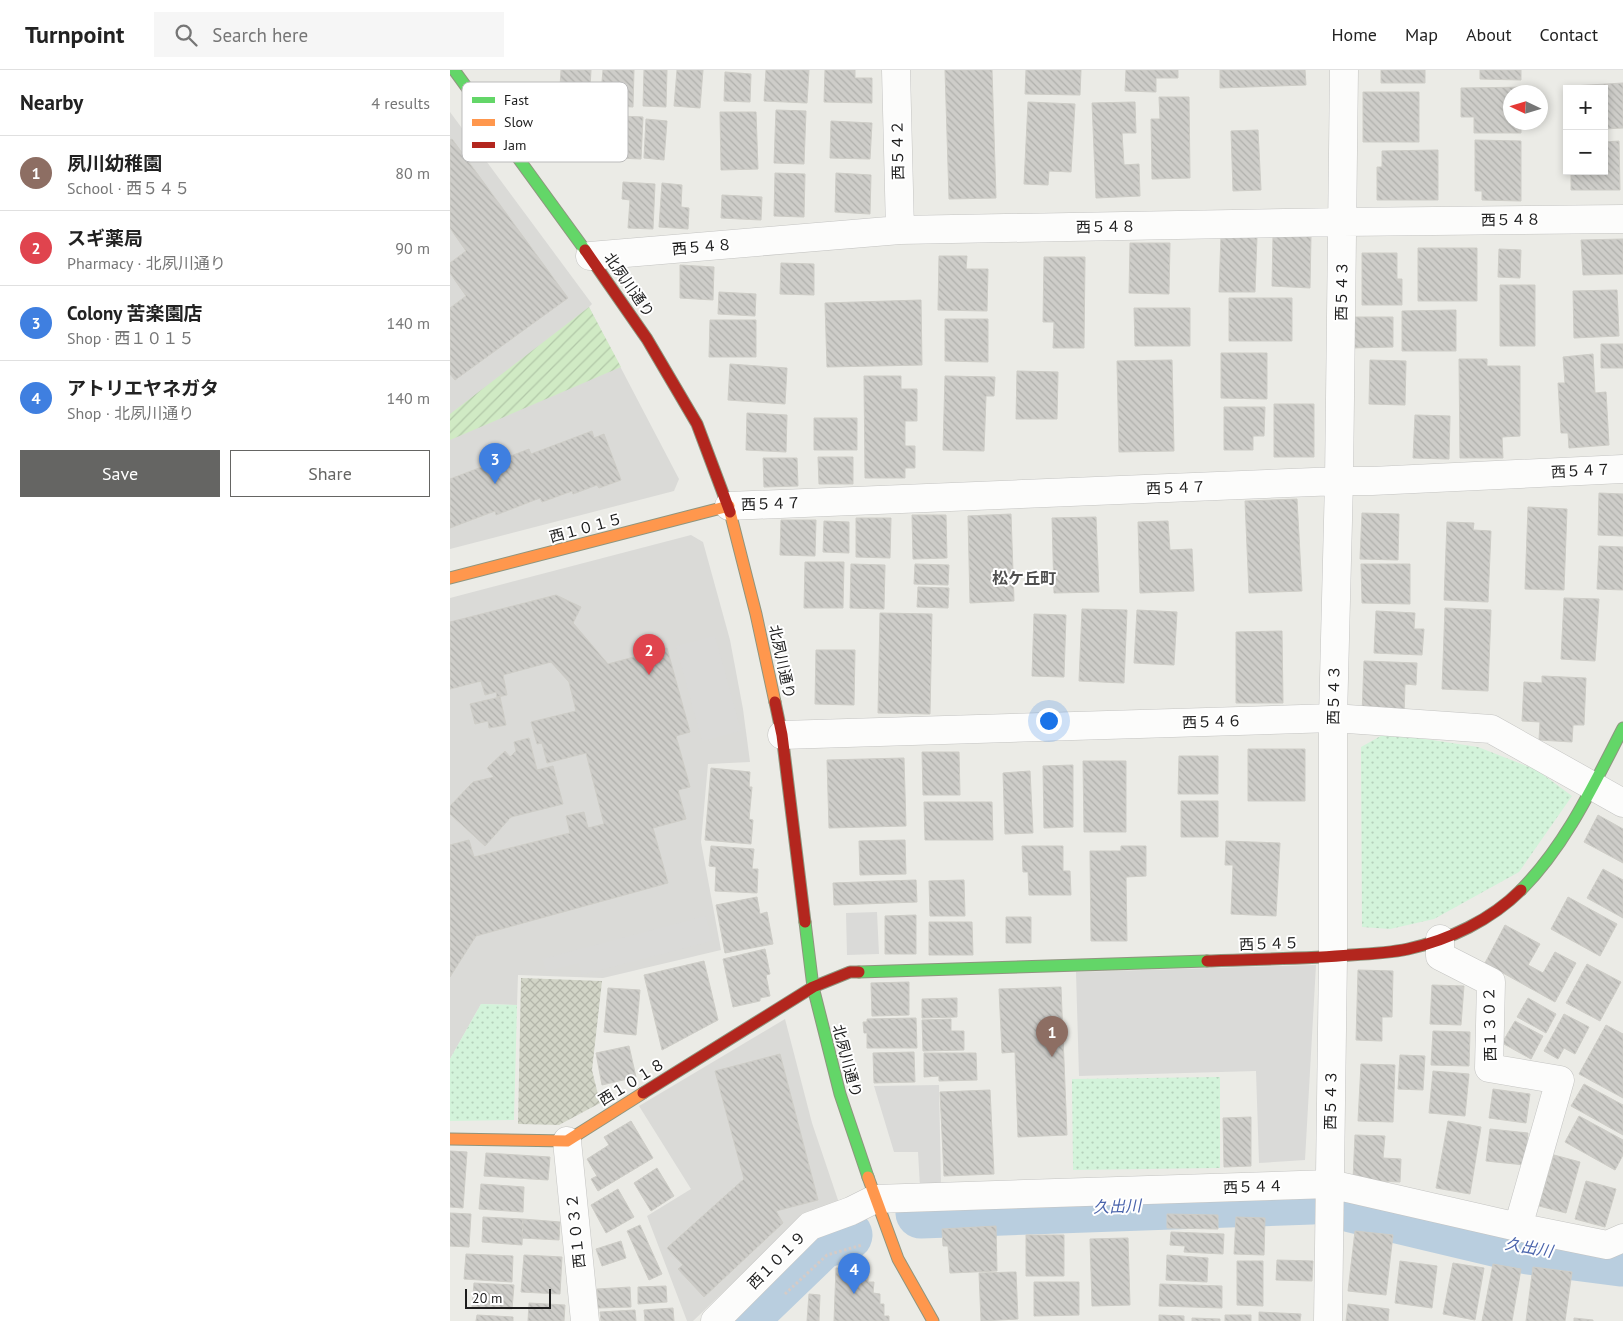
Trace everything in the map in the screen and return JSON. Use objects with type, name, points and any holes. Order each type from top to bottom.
[{"type":"street","name":"北夙川通り","points":[[454,70],[463,82]]},
{"type":"street","name":"西５４２","points":[[896,70],[900,230]]},
{"type":"street","name":"西５４３","points":[[1328,1321],[1333,718],[1339,481],[1344,70]]},
{"type":"street","name":"北夙川通り","points":[[521,162],[648,339],[697,424],[729,506],[756,614],[782,735],[813,987],[840,1094],[875,1199],[898,1259],[933,1321]]},
{"type":"street","name":"西５４８","points":[[590,256],[900,230],[1623,219]]},
{"type":"street","name":"西５４７","points":[[729,506],[1339,481],[1372,482],[1623,469]]},
{"type":"street","name":"西１０１５","points":[[450,578],[729,506]]},
{"type":"street","name":"西５４６","points":[[782,735],[1333,718],[1491,729],[1623,803]]},
{"type":"street","name":"西５４５","points":[[813,987],[850,972],[1332,957],[1409,949],[1476,924],[1510,901],[1544,866],[1593,786],[1623,728]]},
{"type":"street","name":"西１３０２","points":[[1440,938],[1440,956],[1491,982],[1489,1068],[1560,1080],[1518,1227]]},
{"type":"street","name":"西１０１８","points":[[567,1141],[813,987]]},
{"type":"street","points":[[450,1139],[567,1141]]},
{"type":"street","name":"西１０３２","points":[[567,1141],[584,1321]]},
{"type":"street","name":"西５４４","points":[[875,1199],[1330,1184],[1518,1227],[1607,1245],[1623,1238]]},
{"type":"street","name":"西１０１９","points":[[715,1321],[810,1226],[851,1211],[875,1199]]},
{"type":"path","points":[[785,1294],[827,1255],[865,1245]]},
{"type":"shaded area","points":[[450,112],[462,128],[462,162],[487,162],[592,304],[589,307],[679,479],[674,491],[450,549]]},
{"type":"shaded area","points":[[691,535],[703,542],[730,640],[743,709],[750,762],[708,764],[701,842],[721,950],[603,978],[518,975],[517,1005],[481,1004],[450,1059],[450,598]]},
{"type":"shaded area","points":[[715,636],[741,731],[702,741],[676,646]]},
{"type":"shaded area","points":[[877,912],[879,954],[847,955],[846,913]]},
{"type":"shaded area","points":[[706,916],[712,941],[581,975],[578,963],[546,971],[542,959]]},
{"type":"shaded area","points":[[1316,965],[1305,1160],[1259,1163],[1256,1071],[1079,1076],[1076,972]]},
{"type":"shaded area","points":[[521,978],[602,981],[592,1070],[600,1103],[559,1125],[518,1124]]},
{"type":"shaded area","points":[[785,1019],[812,1123],[839,1203],[807,1212],[693,1321],[687,1321],[647,1216],[691,1189],[639,1106]]},
{"type":"shaded area","points":[[939,1085],[941,1186],[920,1187],[918,1152],[894,1152],[874,1086]]},
{"type":"green space","points":[[589,307],[621,367],[450,440],[450,414]]},
{"type":"green space","points":[[1386,733],[1478,747],[1537,770],[1572,796],[1519,872],[1434,919],[1390,929],[1362,927],[1361,747]]},
{"type":"green space","points":[[481,1004],[517,1005],[514,1120],[450,1121],[450,1059]]},
{"type":"green space","points":[[1220,1077],[1220,1168],[1073,1170],[1072,1079]]},
{"type":"building","points":[[561,70],[591,70],[590,82],[560,82]]},
{"type":"building","points":[[603,70],[634,70],[633,107],[628,107],[628,82],[602,82]]},
{"type":"building","points":[[644,70],[667,70],[666,107],[643,106]]},
{"type":"building","points":[[677,70],[703,70],[700,108],[674,106]]},
{"type":"building","points":[[766,70],[809,70],[807,103],[764,101]]},
{"type":"building","points":[[825,70],[855,70],[855,78],[872,78],[872,103],[824,102]]},
{"type":"building","points":[[945,70],[992,70],[996,198],[949,199]]},
{"type":"building","points":[[1026,70],[1081,70],[1080,95],[1025,94]]},
{"type":"building","points":[[1126,70],[1178,70],[1178,78],[1156,78],[1156,92],[1125,91]]},
{"type":"building","points":[[1220,70],[1305,70],[1306,85],[1220,88]]},
{"type":"building","points":[[1381,70],[1425,70],[1425,83],[1381,83]]},
{"type":"building","points":[[1480,70],[1521,70],[1521,80],[1480,79]]},
{"type":"building","points":[[725,72],[751,74],[750,102],[724,101]]},
{"type":"building","points":[[1623,83],[1623,128],[1608,129],[1608,85],[1589,85]]},
{"type":"building","points":[[1503,87],[1503,130],[1521,130],[1521,133],[1474,133],[1474,117],[1461,117],[1461,88]]},
{"type":"building","points":[[1363,92],[1419,92],[1419,142],[1363,142]]},
{"type":"building","points":[[1159,97],[1189,97],[1190,178],[1152,179],[1151,119],[1160,119]]},
{"type":"building","points":[[1028,102],[1075,104],[1071,172],[1049,171],[1048,185],[1024,184]]},
{"type":"building","points":[[1135,102],[1136,133],[1122,133],[1124,165],[1139,164],[1140,196],[1096,198],[1092,103]]},
{"type":"building","points":[[776,110],[806,111],[804,164],[774,163]]},
{"type":"building","points":[[720,112],[756,112],[758,169],[721,170]]},
{"type":"building","points":[[628,116],[643,117],[641,159],[628,158]]},
{"type":"building","points":[[646,119],[667,121],[664,160],[644,158]]},
{"type":"building","points":[[831,121],[872,123],[870,159],[830,158]]},
{"type":"building","points":[[1258,130],[1261,190],[1233,191],[1231,131]]},
{"type":"building","points":[[452,139],[462,153],[462,162],[469,162],[568,298],[455,380],[450,374],[450,308],[466,296],[450,273],[450,263],[466,251],[450,228],[450,140]]},
{"type":"building","points":[[1475,140],[1521,141],[1521,201],[1482,200],[1482,191],[1475,191]]},
{"type":"building","points":[[1619,141],[1620,190],[1571,190],[1571,175],[1608,175],[1608,142]]},
{"type":"building","points":[[1438,150],[1438,200],[1377,200],[1377,167],[1382,167],[1382,151]]},
{"type":"building","points":[[775,173],[805,174],[804,217],[774,216]]},
{"type":"building","points":[[836,173],[871,175],[870,214],[835,212]]},
{"type":"building","points":[[623,182],[655,184],[653,229],[628,228],[630,200],[622,199]]},
{"type":"building","points":[[662,183],[682,185],[681,207],[689,208],[688,229],[659,227]]},
{"type":"building","points":[[722,195],[762,197],[761,220],[721,218]]},
{"type":"building","points":[[1221,235],[1257,237],[1255,292],[1219,292]]},
{"type":"building","points":[[1273,235],[1311,236],[1310,288],[1272,286]]},
{"type":"building","points":[[1623,239],[1623,274],[1583,275],[1581,240]]},
{"type":"building","points":[[1130,243],[1170,243],[1169,294],[1129,293]]},
{"type":"building","points":[[1418,248],[1477,248],[1477,301],[1418,301]]},
{"type":"building","points":[[1499,249],[1521,250],[1520,278],[1498,277]]},
{"type":"building","points":[[1362,253],[1397,253],[1397,279],[1402,279],[1402,305],[1362,305]]},
{"type":"building","points":[[939,256],[967,256],[966,269],[988,269],[987,311],[938,310]]},
{"type":"building","points":[[1044,257],[1085,257],[1084,348],[1053,348],[1054,322],[1043,322]]},
{"type":"building","points":[[781,263],[814,264],[814,295],[780,294]]},
{"type":"building","points":[[680,265],[714,267],[713,300],[680,298]]},
{"type":"building","points":[[1500,285],[1535,285],[1535,346],[1500,346]]},
{"type":"building","points":[[1617,290],[1619,336],[1574,338],[1573,291]]},
{"type":"building","points":[[719,292],[756,294],[755,316],[718,314]]},
{"type":"building","points":[[1229,298],[1292,298],[1292,341],[1229,341]]},
{"type":"building","points":[[921,300],[922,365],[827,367],[825,303]]},
{"type":"building","points":[[1134,308],[1190,308],[1190,346],[1135,346]]},
{"type":"building","points":[[1456,310],[1456,351],[1402,351],[1402,311]]},
{"type":"building","points":[[1351,317],[1393,317],[1393,347],[1351,348]]},
{"type":"building","points":[[945,319],[988,319],[988,362],[945,361]]},
{"type":"building","points":[[710,320],[756,320],[756,357],[709,357]]},
{"type":"building","points":[[1601,344],[1623,344],[1623,368],[1601,368]]},
{"type":"building","points":[[1221,353],[1267,353],[1267,399],[1221,398]]},
{"type":"building","points":[[1593,354],[1595,393],[1606,392],[1609,445],[1569,448],[1568,433],[1561,433],[1558,383],[1565,383],[1563,357]]},
{"type":"building","points":[[1459,359],[1487,359],[1487,366],[1520,366],[1520,436],[1502,437],[1503,458],[1460,458]]},
{"type":"building","points":[[1172,360],[1174,451],[1119,452],[1117,361]]},
{"type":"building","points":[[1370,360],[1406,361],[1405,405],[1369,404]]},
{"type":"building","points":[[730,364],[787,368],[785,404],[728,400]]},
{"type":"building","points":[[1017,371],[1058,372],[1057,419],[1016,419]]},
{"type":"building","points":[[864,376],[901,376],[901,389],[917,389],[917,421],[905,421],[905,446],[915,446],[915,468],[905,468],[905,478],[865,478]]},
{"type":"building","points":[[945,376],[995,377],[994,396],[986,396],[984,451],[943,450]]},
{"type":"building","points":[[1274,404],[1314,404],[1314,457],[1274,457]]},
{"type":"building","points":[[1224,407],[1265,407],[1264,436],[1253,436],[1253,450],[1224,450]]},
{"type":"building","points":[[747,413],[787,415],[786,452],[746,450]]},
{"type":"building","points":[[1415,415],[1450,416],[1449,459],[1413,458]]},
{"type":"building","points":[[814,418],[857,418],[857,450],[814,450]]},
{"type":"building","points":[[592,431],[594,438],[604,434],[621,480],[599,488],[597,485],[573,494],[572,491],[542,502],[540,498],[496,515],[495,511],[450,528],[450,479],[529,449],[531,454]]},
{"type":"building","points":[[818,457],[853,457],[853,484],[819,484]]},
{"type":"building","points":[[763,458],[797,458],[798,486],[764,487]]},
{"type":"building","points":[[1599,493],[1623,494],[1623,536],[1598,535]]},
{"type":"building","points":[[1297,499],[1302,591],[1249,593],[1245,501]]},
{"type":"building","points":[[1528,507],[1567,509],[1564,590],[1525,589]]},
{"type":"building","points":[[1362,513],[1399,514],[1398,560],[1360,559]]},
{"type":"building","points":[[1011,514],[1014,601],[970,603],[968,516]]},
{"type":"building","points":[[912,515],[946,515],[947,558],[913,559]]},
{"type":"building","points":[[1096,517],[1099,592],[1054,593],[1052,518]]},
{"type":"building","points":[[856,518],[891,518],[890,558],[856,557]]},
{"type":"building","points":[[781,520],[816,520],[815,556],[780,555]]},
{"type":"building","points":[[824,521],[849,522],[849,553],[823,552]]},
{"type":"building","points":[[1168,521],[1170,550],[1192,549],[1194,591],[1140,593],[1138,522]]},
{"type":"building","points":[[1447,522],[1474,523],[1473,530],[1491,531],[1488,602],[1444,600]]},
{"type":"building","points":[[1599,546],[1623,547],[1623,590],[1597,589]]},
{"type":"building","points":[[805,562],[844,562],[843,608],[804,608]]},
{"type":"building","points":[[851,564],[885,565],[884,609],[850,608]]},
{"type":"building","points":[[915,564],[949,565],[948,585],[914,584]]},
{"type":"building","points":[[1361,564],[1410,564],[1410,604],[1362,603]]},
{"type":"building","points":[[918,587],[949,588],[948,608],[917,607]]},
{"type":"building","points":[[556,595],[581,607],[573,623],[608,664],[667,648],[690,732],[676,736],[690,787],[678,790],[686,819],[653,828],[668,883],[476,936],[450,977],[450,845],[469,840],[474,857],[570,833],[566,816],[584,812],[588,828],[604,824],[586,753],[547,763],[542,743],[537,744],[531,722],[576,711],[569,682],[551,662],[503,675],[507,695],[497,697],[496,692],[485,695],[481,681],[450,689],[450,622]]},
{"type":"building","points":[[1564,598],[1599,599],[1595,661],[1561,659]]},
{"type":"building","points":[[1445,608],[1491,610],[1488,691],[1442,689]]},
{"type":"building","points":[[1082,609],[1127,610],[1124,683],[1079,681]]},
{"type":"building","points":[[1137,610],[1177,612],[1174,665],[1134,663]]},
{"type":"building","points":[[1376,611],[1415,613],[1414,629],[1424,629],[1422,655],[1374,653]]},
{"type":"building","points":[[880,613],[932,614],[930,714],[878,713]]},
{"type":"building","points":[[1034,614],[1066,615],[1064,677],[1032,676]]},
{"type":"building","points":[[1282,631],[1283,703],[1236,703],[1236,632]]},
{"type":"building","points":[[816,650],[855,650],[854,705],[815,704]]},
{"type":"building","points":[[1364,661],[1417,663],[1416,685],[1405,684],[1404,716],[1362,714]]},
{"type":"building","points":[[1542,676],[1586,678],[1584,725],[1573,725],[1572,742],[1539,740],[1540,722],[1522,721],[1524,682],[1542,683]]},
{"type":"building","points":[[500,697],[506,725],[489,728],[488,721],[475,724],[470,704]]},
{"type":"building","points":[[529,738],[537,770],[553,766],[563,804],[511,817],[485,846],[450,814],[450,806],[473,782],[494,777],[487,768],[505,751],[510,757],[516,751],[514,742]]},
{"type":"building","points":[[1248,749],[1305,749],[1305,801],[1248,801]]},
{"type":"building","points":[[922,752],[959,752],[960,795],[923,795]]},
{"type":"building","points":[[1179,756],[1218,756],[1218,794],[1178,794]]},
{"type":"building","points":[[904,758],[906,826],[829,828],[827,760]]},
{"type":"building","points":[[1083,761],[1126,761],[1126,832],[1084,832]]},
{"type":"building","points":[[1073,765],[1073,827],[1044,828],[1043,766]]},
{"type":"building","points":[[711,768],[750,772],[749,787],[752,787],[749,819],[753,820],[751,844],[705,840]]},
{"type":"building","points":[[1030,771],[1033,833],[1005,834],[1003,773]]},
{"type":"building","points":[[1181,801],[1218,801],[1218,837],[1181,837]]},
{"type":"building","points":[[924,802],[992,802],[993,840],[925,840]]},
{"type":"building","points":[[1598,815],[1623,829],[1623,863],[1584,842]]},
{"type":"building","points":[[905,840],[906,874],[860,875],[859,841]]},
{"type":"building","points":[[1226,841],[1280,843],[1276,916],[1231,914],[1233,865],[1225,865]]},
{"type":"building","points":[[711,846],[754,849],[752,869],[758,869],[757,893],[715,891],[716,867],[709,866]]},
{"type":"building","points":[[1022,846],[1063,846],[1063,871],[1070,871],[1071,895],[1029,895],[1028,872],[1023,872]]},
{"type":"building","points":[[1121,846],[1146,846],[1146,876],[1126,877],[1127,941],[1091,941],[1090,851],[1121,851]]},
{"type":"building","points":[[1603,869],[1623,880],[1623,918],[1587,898]]},
{"type":"building","points":[[916,880],[917,902],[834,905],[833,883]]},
{"type":"building","points":[[964,880],[965,916],[930,916],[929,881]]},
{"type":"building","points":[[757,897],[760,914],[767,912],[773,944],[725,953],[716,905]]},
{"type":"building","points":[[1568,897],[1617,924],[1600,956],[1551,929]]},
{"type":"building","points":[[916,915],[916,954],[885,954],[885,916]]},
{"type":"building","points":[[1006,917],[1031,917],[1031,943],[1006,943]]},
{"type":"building","points":[[929,922],[972,922],[973,955],[929,955]]},
{"type":"building","points":[[1505,925],[1540,944],[1528,965],[1543,973],[1555,952],[1576,963],[1555,1002],[1485,963]]},
{"type":"building","points":[[765,949],[770,974],[766,975],[770,996],[760,998],[760,1001],[733,1007],[723,959]]},
{"type":"building","points":[[704,961],[718,1020],[662,1050],[644,975]]},
{"type":"building","points":[[1587,964],[1621,982],[1600,1021],[1566,1003]]},
{"type":"building","points":[[1358,970],[1393,971],[1392,1017],[1382,1017],[1382,1041],[1356,1040]]},
{"type":"building","points":[[909,982],[909,1015],[872,1016],[871,983]]},
{"type":"building","points":[[1432,985],[1464,986],[1461,1025],[1430,1024]]},
{"type":"building","points":[[1061,987],[1067,1135],[1018,1137],[1015,1052],[1002,1053],[999,989]]},
{"type":"building","points":[[608,988],[640,990],[636,1035],[604,1032]]},
{"type":"building","points":[[957,998],[957,1017],[922,1018],[922,999]]},
{"type":"building","points":[[1528,998],[1556,1014],[1546,1033],[1517,1017]]},
{"type":"building","points":[[1564,1014],[1589,1027],[1575,1054],[1564,1048],[1558,1059],[1544,1051]]},
{"type":"building","points":[[916,1018],[917,1048],[867,1048],[867,1033],[864,1033],[863,1022],[867,1022],[867,1019]]},
{"type":"building","points":[[951,1019],[951,1031],[964,1031],[964,1050],[923,1051],[922,1020]]},
{"type":"building","points":[[1515,1021],[1543,1036],[1531,1059],[1502,1043]]},
{"type":"building","points":[[1606,1025],[1623,1034],[1623,1098],[1579,1074]]},
{"type":"building","points":[[1433,1031],[1470,1032],[1469,1066],[1431,1065]]},
{"type":"building","points":[[629,1046],[636,1077],[602,1085],[596,1053]]},
{"type":"building","points":[[914,1052],[915,1082],[874,1083],[873,1053]]},
{"type":"building","points":[[924,1053],[976,1053],[977,1080],[939,1081],[939,1076],[924,1077]]},
{"type":"building","points":[[780,1054],[818,1200],[776,1211],[783,1223],[704,1297],[678,1269],[683,1265],[667,1248],[744,1179],[715,1071]]},
{"type":"building","points":[[1400,1055],[1425,1056],[1423,1090],[1398,1089]]},
{"type":"building","points":[[1361,1064],[1395,1065],[1393,1122],[1358,1121]]},
{"type":"building","points":[[1433,1071],[1469,1074],[1465,1116],[1429,1113]]},
{"type":"building","points":[[1584,1084],[1623,1105],[1623,1135],[1571,1106]]},
{"type":"building","points":[[1493,1089],[1530,1094],[1526,1123],[1489,1118]]},
{"type":"building","points":[[990,1090],[994,1174],[944,1176],[940,1092]]},
{"type":"building","points":[[1579,1116],[1623,1140],[1623,1155],[1615,1170],[1565,1142]]},
{"type":"building","points":[[1251,1117],[1251,1166],[1224,1167],[1223,1118]]},
{"type":"building","points":[[631,1121],[653,1158],[598,1191],[591,1179],[597,1176],[587,1159],[609,1145],[604,1137]]},
{"type":"building","points":[[1448,1121],[1481,1127],[1470,1194],[1436,1188]]},
{"type":"building","points":[[1490,1129],[1528,1133],[1525,1165],[1486,1161]]},
{"type":"building","points":[[1355,1135],[1385,1136],[1383,1158],[1401,1159],[1400,1182],[1353,1180]]},
{"type":"building","points":[[450,1151],[467,1152],[463,1208],[450,1207]]},
{"type":"building","points":[[486,1153],[550,1157],[548,1180],[484,1176]]},
{"type":"building","points":[[1554,1155],[1580,1162],[1566,1213],[1539,1206]]},
{"type":"building","points":[[657,1168],[674,1196],[651,1211],[634,1183]]},
{"type":"building","points":[[1586,1181],[1616,1189],[1605,1227],[1575,1219]]},
{"type":"building","points":[[481,1184],[524,1187],[523,1212],[479,1209]]},
{"type":"building","points":[[618,1189],[634,1217],[606,1233],[591,1205]]},
{"type":"building","points":[[450,1213],[471,1214],[469,1247],[450,1246]]},
{"type":"building","points":[[1167,1214],[1218,1215],[1218,1229],[1167,1228]]},
{"type":"building","points":[[483,1217],[523,1219],[522,1245],[482,1242]]},
{"type":"building","points":[[1236,1217],[1265,1218],[1264,1255],[1234,1254]]},
{"type":"building","points":[[523,1219],[560,1222],[559,1240],[522,1238]]},
{"type":"building","points":[[640,1225],[662,1274],[649,1280],[627,1231]]},
{"type":"building","points":[[996,1226],[997,1271],[950,1273],[948,1246],[943,1246],[942,1229]]},
{"type":"building","points":[[1355,1231],[1393,1235],[1386,1295],[1348,1291]]},
{"type":"building","points":[[1171,1232],[1224,1234],[1223,1254],[1184,1252],[1185,1246],[1170,1245]]},
{"type":"building","points":[[1026,1235],[1064,1235],[1064,1276],[1026,1276]]},
{"type":"building","points":[[1128,1238],[1130,1305],[1092,1306],[1090,1239]]},
{"type":"building","points":[[621,1241],[626,1258],[602,1266],[596,1249]]},
{"type":"building","points":[[466,1254],[513,1256],[512,1282],[464,1279]]},
{"type":"building","points":[[524,1255],[562,1257],[560,1294],[521,1292]]},
{"type":"building","points":[[1167,1255],[1208,1258],[1207,1282],[1166,1280]]},
{"type":"building","points":[[1277,1260],[1313,1261],[1312,1281],[1276,1280]]},
{"type":"building","points":[[1237,1261],[1263,1261],[1263,1306],[1237,1305]]},
{"type":"building","points":[[1400,1261],[1437,1266],[1432,1308],[1395,1303]]},
{"type":"building","points":[[1453,1263],[1484,1268],[1475,1320],[1443,1314]]},
{"type":"building","points":[[1493,1264],[1521,1269],[1512,1321],[1482,1321]]},
{"type":"building","points":[[1533,1267],[1572,1272],[1565,1321],[1526,1321]]},
{"type":"building","points":[[836,1268],[868,1269],[868,1282],[874,1282],[873,1293],[880,1294],[880,1304],[884,1304],[884,1316],[889,1316],[889,1321],[834,1321]]},
{"type":"building","points":[[1016,1272],[1018,1319],[981,1321],[979,1273]]},
{"type":"building","points":[[1034,1282],[1079,1282],[1079,1315],[1034,1316]]},
{"type":"building","points":[[474,1283],[514,1285],[512,1309],[472,1307]]},
{"type":"building","points":[[1160,1284],[1222,1286],[1222,1308],[1159,1306]]},
{"type":"building","points":[[666,1286],[667,1302],[638,1304],[638,1287]]},
{"type":"building","points":[[630,1287],[631,1307],[598,1308],[597,1289]]},
{"type":"building","points":[[809,1294],[820,1295],[819,1321],[807,1321]]},
{"type":"building","points":[[529,1303],[565,1305],[564,1321],[528,1321]]},
{"type":"building","points":[[1348,1304],[1389,1309],[1388,1321],[1346,1321]]},
{"type":"building","points":[[673,1308],[674,1321],[645,1321],[644,1310]]},
{"type":"building","points":[[635,1310],[636,1321],[601,1321],[600,1312]]},
{"type":"building","points":[[1259,1312],[1301,1314],[1300,1321],[1259,1321]]},
{"type":"building","points":[[477,1315],[513,1317],[513,1321],[476,1321]]},
{"type":"building","points":[[1159,1315],[1184,1316],[1184,1321],[1159,1321]]},
{"type":"building","points":[[1225,1315],[1251,1315],[1251,1321],[1225,1321]]},
{"type":"building","points":[[1192,1318],[1220,1319],[1220,1321],[1192,1321]]},
{"type":"building","points":[[1574,1318],[1593,1320],[1593,1321],[1574,1321]]},
{"type":"waterway","name":"久出川","points":[[921,1213],[1312,1199]]},
{"type":"waterway","name":"久出川","points":[[1351,1207],[1528,1249],[1621,1261]]},
{"type":"waterway","name":"久出川","points":[[741,1321],[821,1244],[847,1235]]},
{"type":"traffic: fast","points":[[454,70],[463,82]]},
{"type":"traffic: fast","points":[[521,162],[585,250]]},
{"type":"traffic: fast","points":[[1521,890],[1552,854],[1565,834],[1590,792],[1623,728]]},
{"type":"traffic: fast","points":[[805,922],[813,987],[840,1094],[868,1177]]},
{"type":"traffic: fast","points":[[859,972],[1207,961]]},
{"type":"traffic: slow","points":[[450,578],[729,506]]},
{"type":"traffic: slow","points":[[730,512],[756,614],[775,702]]},
{"type":"traffic: slow","points":[[450,1139],[567,1141],[643,1093]]},
{"type":"traffic: slow","points":[[868,1177],[898,1259],[933,1321]]},
{"type":"traffic: jam","points":[[585,250],[647,339],[697,424],[730,512]]},
{"type":"traffic: jam","points":[[775,702],[782,735],[805,922]]},
{"type":"traffic: jam","points":[[1207,961],[1333,956],[1408,949],[1439,940],[1469,927],[1496,911],[1521,890]]},
{"type":"traffic: jam","points":[[643,1093],[813,987],[850,972],[859,972]]},
{"type":"place","name":"Colony 苦楽園店","points":[[495,484]]},
{"type":"place","name":"スギ薬局","points":[[649,675]]},
{"type":"place","name":"夙川幼稚園","points":[[1052,1057]]},
{"type":"place","name":"アトリエヤネガタ","points":[[854,1294]]},
{"type":"district","name":"松ケ丘町","points":[[1024,578]]}]
